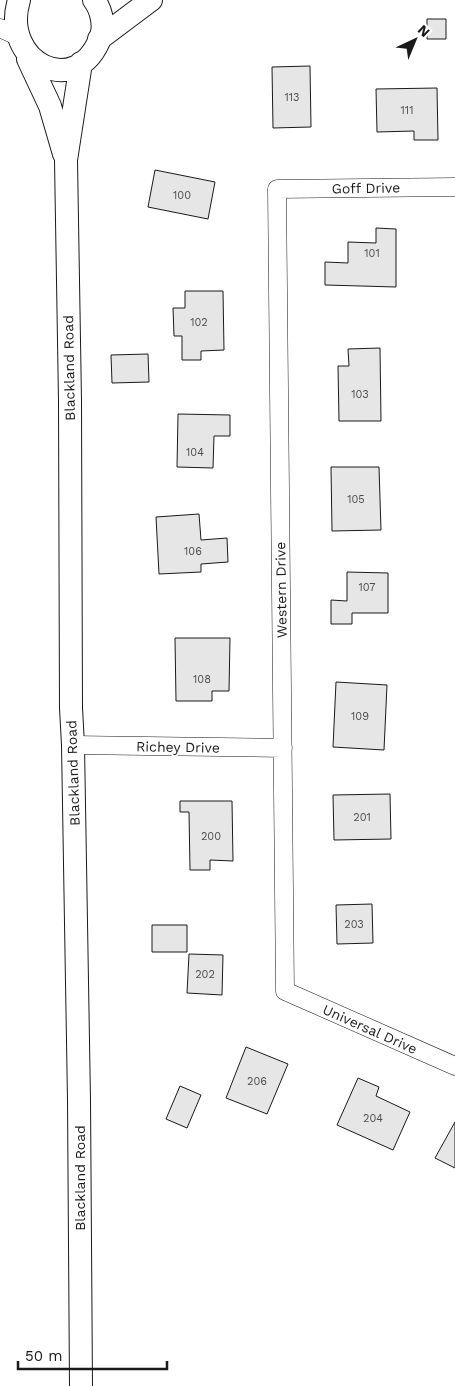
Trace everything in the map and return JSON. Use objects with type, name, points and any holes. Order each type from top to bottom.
[{"type":"street","points":[[6,31],[11,25],[19,0]]},
{"type":"street","points":[[28,59],[32,63],[46,69],[61,70],[76,67],[88,58],[97,46],[102,32],[102,17],[94,0]]},
{"type":"street","points":[[100,39],[151,0]]},
{"type":"street","name":"Blackland Road","points":[[6,31],[14,40],[21,53],[28,59],[50,106],[66,160]]},
{"type":"street","name":"Blackland Road","points":[[80,63],[66,160],[70,401],[70,698],[73,745],[79,1110],[81,1386]]},
{"type":"street","name":"Goff Drive","points":[[277,189],[455,187]]},
{"type":"street","name":"Western Drive","points":[[277,189],[285,991]]},
{"type":"street","name":"Richey Drive","points":[[73,745],[283,748]]},
{"type":"street","name":"Universal Drive","points":[[285,991],[455,1066]]},
{"type":"building","points":[[427,19],[446,19],[446,39],[427,39]]},
{"type":"building","points":[[310,66],[311,127],[273,128],[272,67]]},
{"type":"building","points":[[437,88],[438,140],[414,140],[414,131],[377,132],[376,89]]},
{"type":"building","points":[[155,170],[215,182],[208,219],[148,207]]},
{"type":"building","points":[[376,228],[396,229],[396,287],[325,285],[325,262],[348,263],[348,242],[376,243]]},
{"type":"building","points":[[185,291],[223,291],[224,350],[201,351],[201,360],[182,360],[182,336],[174,336],[173,308],[185,308]]},
{"type":"building","points":[[380,348],[381,421],[339,421],[338,366],[349,366],[348,349]]},
{"type":"building","points":[[148,354],[149,382],[112,383],[111,355]]},
{"type":"building","points":[[178,414],[230,415],[230,436],[214,436],[213,468],[177,467]]},
{"type":"building","points":[[331,467],[379,467],[381,530],[332,531]]},
{"type":"building","points":[[199,514],[201,540],[227,538],[228,562],[201,564],[201,572],[159,574],[156,517]]},
{"type":"building","points":[[347,572],[388,573],[388,613],[352,613],[352,624],[331,624],[331,600],[347,601]]},
{"type":"building","points":[[175,638],[230,638],[229,691],[212,691],[212,701],[176,701]]},
{"type":"building","points":[[336,682],[387,685],[384,750],[333,747]]},
{"type":"building","points":[[390,794],[391,839],[334,840],[333,795]]},
{"type":"building","points":[[180,801],[232,801],[233,861],[210,860],[210,870],[190,870],[189,812],[180,812]]},
{"type":"building","points":[[372,904],[373,943],[337,944],[336,905]]},
{"type":"building","points":[[152,925],[187,925],[187,952],[152,952]]},
{"type":"building","points":[[189,954],[223,955],[222,995],[187,993]]},
{"type":"building","points":[[246,1047],[288,1064],[267,1114],[226,1098]]},
{"type":"building","points":[[358,1078],[379,1087],[376,1096],[410,1112],[393,1150],[337,1125]]},
{"type":"building","points":[[180,1086],[201,1095],[187,1128],[166,1119]]},
{"type":"building","points":[[455,1122],[455,1168],[435,1158]]}]
